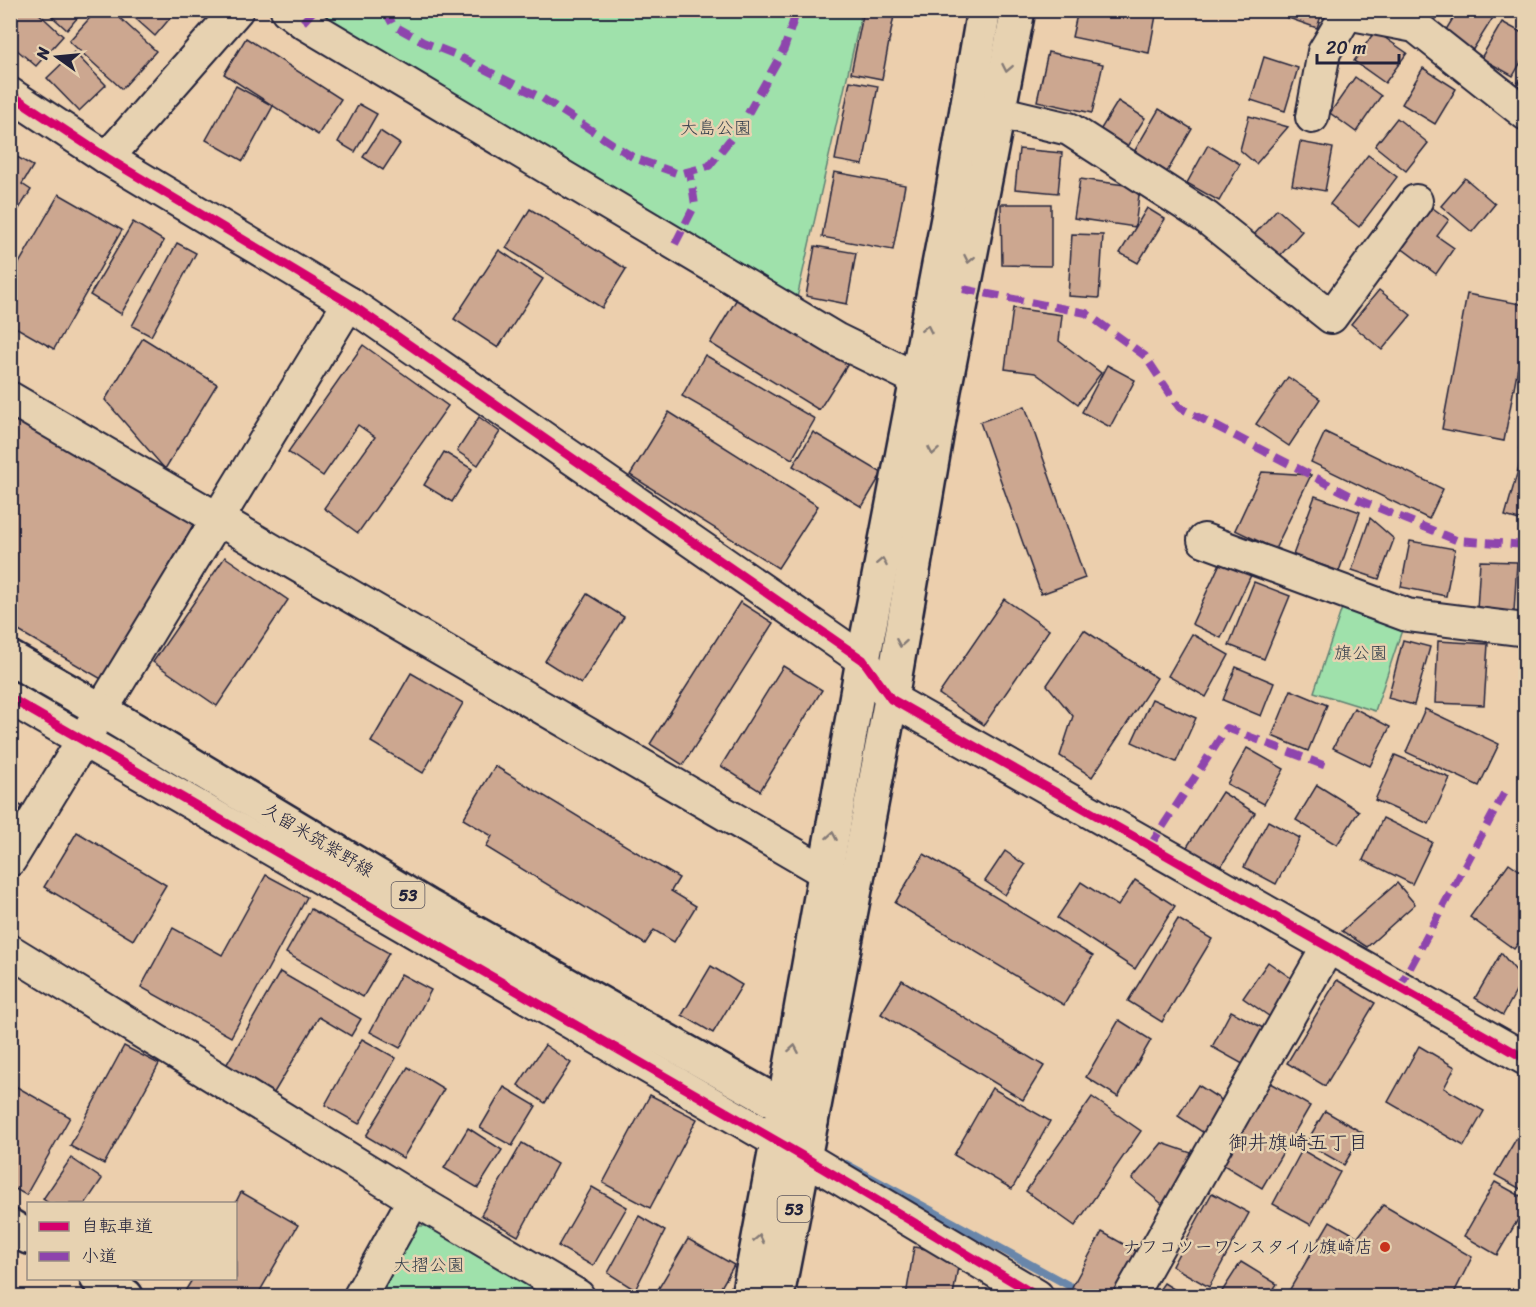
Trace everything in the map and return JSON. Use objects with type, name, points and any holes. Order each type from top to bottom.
[{"type":"street","points":[[107,158],[237,10]]},
{"type":"street","points":[[287,10],[303,22],[837,340],[917,379]]},
{"type":"street","points":[[798,1114],[825,872],[863,660],[951,202],[984,10]]},
{"type":"street","points":[[798,1114],[856,885],[891,699],[944,390],[1018,10]]},
{"type":"street","points":[[1312,117],[1324,52],[1348,12],[1415,26],[1526,114]]},
{"type":"street","points":[[10,94],[107,158],[349,303],[863,660],[891,699],[1526,1059]]},
{"type":"street","points":[[998,112],[1069,129],[1207,218],[1331,317],[1416,201]]},
{"type":"street","points":[[10,860],[349,303]]},
{"type":"street","points":[[10,399],[825,872],[856,885]]},
{"type":"street","points":[[1204,540],[1407,615],[1526,630]]},
{"type":"street","name":"久留米筑紫野線","points":[[10,658],[101,710],[427,906],[798,1114]]},
{"type":"street","points":[[10,699],[791,1149],[1037,1296]]},
{"type":"street","points":[[1130,1296],[1328,948]]},
{"type":"street","points":[[10,951],[414,1199],[578,1296]]},
{"type":"street","name":"53","points":[[748,1296],[791,1149],[798,1114]]},
{"type":"street","name":"53","points":[[777,1296],[791,1149]]},
{"type":"street","points":[[360,1296],[414,1199]]},
{"type":"street","points":[[10,1226],[27,1236]]},
{"type":"street","points":[[100,1280],[126,1296]]},
{"type":"green space","name":"大島公園","points":[[292,11],[862,11],[794,311]]},
{"type":"green space","name":"旗公園","points":[[1347,593],[1407,615],[1375,711],[1314,692]]},
{"type":"green space","name":"大摺公園","points":[[414,1226],[427,1226],[553,1296],[371,1296]]},
{"type":"building","points":[[10,10],[35,10],[63,36],[36,66],[10,44]]},
{"type":"building","points":[[45,10],[84,10],[67,30]]},
{"type":"building","points":[[97,10],[111,10],[156,51],[122,89],[69,41]]},
{"type":"building","points":[[126,10],[177,10],[155,36]]},
{"type":"building","points":[[864,10],[895,10],[882,79],[851,73]]},
{"type":"building","points":[[1078,10],[1157,10],[1149,53],[1072,37]]},
{"type":"building","points":[[1278,10],[1323,10],[1317,28],[1277,14]]},
{"type":"building","points":[[1458,10],[1492,10],[1496,13],[1472,51],[1444,33]]},
{"type":"building","points":[[1502,22],[1526,35],[1526,53],[1513,76],[1481,58]]},
{"type":"building","points":[[1375,31],[1407,53],[1385,83],[1354,61]]},
{"type":"building","points":[[246,38],[341,99],[318,135],[224,74]]},
{"type":"building","points":[[74,52],[106,85],[79,111],[47,78]]},
{"type":"building","points":[[1048,52],[1103,64],[1092,113],[1037,101]]},
{"type":"building","points":[[1264,57],[1298,68],[1285,111],[1251,100]]},
{"type":"building","points":[[1423,68],[1456,89],[1435,124],[1402,104]]},
{"type":"building","points":[[1526,70],[1526,93],[1515,87]]},
{"type":"building","points":[[1355,77],[1381,96],[1356,132],[1330,113]]},
{"type":"building","points":[[850,81],[878,86],[863,165],[835,160]]},
{"type":"building","points":[[236,86],[273,106],[243,161],[206,140]]},
{"type":"building","points":[[1118,101],[1145,118],[1126,148],[1099,132]]},
{"type":"building","points":[[359,104],[377,114],[355,152],[338,142]]},
{"type":"building","points":[[1159,109],[1192,129],[1167,172],[1134,152]]},
{"type":"building","points":[[1249,116],[1288,127],[1256,164],[1240,150]]},
{"type":"building","points":[[1397,118],[1428,143],[1406,171],[1375,146]]},
{"type":"building","points":[[380,131],[400,144],[383,170],[363,157]]},
{"type":"building","points":[[1300,142],[1333,148],[1325,191],[1292,185]]},
{"type":"building","points":[[1208,145],[1240,164],[1219,201],[1187,183]]},
{"type":"building","points":[[1019,149],[1062,153],[1058,193],[1015,189]]},
{"type":"building","points":[[10,153],[33,166],[22,184],[31,190],[10,223]]},
{"type":"building","points":[[1368,155],[1397,177],[1359,227],[1330,204]]},
{"type":"building","points":[[834,172],[905,185],[893,250],[822,237]]},
{"type":"building","points":[[1465,178],[1495,204],[1472,232],[1441,206]]},
{"type":"building","points":[[1080,179],[1140,187],[1135,227],[1074,218]]},
{"type":"building","points":[[59,194],[122,230],[54,349],[10,324],[10,279]]},
{"type":"building","points":[[1001,204],[1051,204],[1051,266],[1002,265]]},
{"type":"building","points":[[1430,206],[1449,220],[1437,236],[1454,248],[1436,274],[1400,247]]},
{"type":"building","points":[[1147,208],[1165,219],[1138,263],[1120,253]]},
{"type":"building","points":[[530,209],[626,269],[602,308],[506,248]]},
{"type":"building","points":[[1277,209],[1302,231],[1277,259],[1252,237]]},
{"type":"building","points":[[133,222],[164,241],[121,314],[90,295]]},
{"type":"building","points":[[1072,234],[1103,235],[1099,298],[1068,296]]},
{"type":"building","points":[[177,243],[196,253],[151,336],[132,326]]},
{"type":"building","points":[[815,246],[856,253],[847,304],[806,296]]},
{"type":"building","points":[[499,250],[543,279],[498,348],[454,319]]},
{"type":"building","points":[[1379,290],[1411,315],[1382,350],[1351,324]]},
{"type":"building","points":[[1467,294],[1526,305],[1526,324],[1504,441],[1442,429]]},
{"type":"building","points":[[738,297],[848,364],[819,410],[710,343]]},
{"type":"building","points":[[1013,308],[1062,315],[1059,341],[1101,373],[1078,404],[1035,373],[1005,369]]},
{"type":"building","points":[[143,338],[217,384],[165,469],[105,400]]},
{"type":"building","points":[[363,345],[448,406],[358,533],[324,508],[375,437],[358,425],[323,476],[288,452]]},
{"type":"building","points":[[705,355],[815,419],[792,459],[682,396]]},
{"type":"building","points":[[1107,365],[1135,380],[1110,427],[1082,412]]},
{"type":"building","points":[[1288,377],[1320,399],[1289,446],[1256,424]]},
{"type":"building","points":[[1025,406],[1085,578],[1041,594],[980,422]]},
{"type":"building","points":[[10,409],[197,518],[103,680],[10,626]]},
{"type":"building","points":[[669,412],[818,506],[778,568],[630,475]]},
{"type":"building","points":[[479,417],[500,432],[478,465],[457,451]]},
{"type":"building","points":[[1526,422],[1526,451],[1519,449]]},
{"type":"building","points":[[813,432],[882,473],[862,507],[793,466]]},
{"type":"building","points":[[1325,432],[1443,489],[1429,519],[1311,462]]},
{"type":"building","points":[[444,452],[472,469],[452,502],[424,485]]},
{"type":"building","points":[[1520,463],[1526,465],[1526,522],[1505,516]]},
{"type":"building","points":[[1262,472],[1311,475],[1275,549],[1235,530]]},
{"type":"building","points":[[1315,496],[1360,512],[1339,571],[1293,555]]},
{"type":"building","points":[[1370,518],[1394,539],[1379,579],[1352,570]]},
{"type":"building","points":[[1410,541],[1455,549],[1446,596],[1401,587]]},
{"type":"building","points":[[225,557],[288,600],[217,706],[153,662]]},
{"type":"building","points":[[1222,559],[1252,573],[1221,638],[1192,624]]},
{"type":"building","points":[[1480,561],[1517,562],[1514,612],[1477,610]]},
{"type":"building","points":[[1254,582],[1290,596],[1264,659],[1229,645]]},
{"type":"building","points":[[587,594],[624,617],[581,684],[545,661]]},
{"type":"building","points":[[1004,599],[1049,630],[984,725],[939,694]]},
{"type":"building","points":[[740,602],[773,623],[683,765],[650,744]]},
{"type":"building","points":[[1084,630],[1157,678],[1092,777],[1060,756],[1073,716],[1047,685]]},
{"type":"building","points":[[1192,634],[1229,655],[1206,697],[1168,676]]},
{"type":"building","points":[[1403,640],[1430,647],[1414,705],[1388,698]]},
{"type":"building","points":[[1438,641],[1488,644],[1484,705],[1435,703]]},
{"type":"building","points":[[783,666],[822,690],[760,791],[721,766]]},
{"type":"building","points":[[1236,667],[1274,683],[1261,716],[1223,700]]},
{"type":"building","points":[[411,673],[463,703],[423,773],[371,742]]},
{"type":"building","points":[[1291,690],[1327,705],[1308,751],[1272,736]]},
{"type":"building","points":[[1152,699],[1196,718],[1176,762],[1132,742]]},
{"type":"building","points":[[1354,708],[1390,727],[1370,766],[1333,748]]},
{"type":"building","points":[[1425,709],[1499,744],[1479,786],[1406,752]]},
{"type":"building","points":[[1247,748],[1284,769],[1264,804],[1227,784]]},
{"type":"building","points":[[1395,755],[1450,778],[1429,824],[1375,800]]},
{"type":"building","points":[[495,766],[679,878],[671,891],[696,906],[674,942],[654,930],[645,944],[486,847],[492,836],[463,819]]},
{"type":"building","points":[[1317,785],[1359,811],[1337,845],[1296,820]]},
{"type":"building","points":[[1222,792],[1255,813],[1218,871],[1185,850]]},
{"type":"building","points":[[10,799],[23,807],[10,828]]},
{"type":"building","points":[[1383,818],[1432,842],[1412,884],[1363,860]]},
{"type":"building","points":[[1268,821],[1300,838],[1276,884],[1244,867]]},
{"type":"building","points":[[77,832],[166,885],[133,940],[44,887]]},
{"type":"building","points":[[1005,851],[1025,865],[1005,895],[985,881]]},
{"type":"building","points":[[924,854],[1093,956],[1064,1005],[895,903]]},
{"type":"building","points":[[1509,863],[1526,875],[1526,933],[1514,949],[1470,917]]},
{"type":"building","points":[[266,875],[307,897],[231,1037],[141,987],[173,928],[222,955]]},
{"type":"building","points":[[1135,880],[1175,906],[1135,969],[1057,918],[1081,882],[1118,906]]},
{"type":"building","points":[[1397,883],[1415,904],[1367,947],[1342,931]]},
{"type":"building","points":[[311,909],[389,953],[363,997],[286,953]]},
{"type":"building","points":[[1178,919],[1212,939],[1162,1022],[1128,1001]]},
{"type":"building","points":[[1501,953],[1523,979],[1503,1015],[1475,998]]},
{"type":"building","points":[[1268,962],[1301,985],[1276,1021],[1243,998]]},
{"type":"building","points":[[711,966],[742,985],[713,1033],[682,1015]]},
{"type":"building","points":[[280,972],[361,1019],[351,1036],[319,1017],[272,1096],[224,1069]]},
{"type":"building","points":[[401,974],[431,990],[400,1048],[370,1032]]},
{"type":"building","points":[[902,980],[1044,1066],[1023,1100],[881,1014]]},
{"type":"building","points":[[1337,980],[1375,1003],[1325,1086],[1287,1063]]},
{"type":"building","points":[[1231,1011],[1267,1030],[1248,1067],[1212,1047]]},
{"type":"building","points":[[1119,1020],[1151,1040],[1118,1097],[1086,1077]]},
{"type":"building","points":[[362,1039],[396,1058],[359,1124],[325,1105]]},
{"type":"building","points":[[545,1045],[571,1063],[545,1103],[518,1085]]},
{"type":"building","points":[[124,1046],[159,1064],[104,1164],[70,1146]]},
{"type":"building","points":[[1419,1046],[1455,1067],[1444,1088],[1484,1111],[1464,1146],[1388,1102]]},
{"type":"building","points":[[408,1067],[444,1089],[403,1158],[366,1136]]},
{"type":"building","points":[[10,1083],[70,1117],[26,1195],[10,1186]]},
{"type":"building","points":[[1270,1083],[1310,1106],[1262,1188],[1222,1164]]},
{"type":"building","points":[[1198,1085],[1231,1106],[1210,1137],[1178,1116]]},
{"type":"building","points":[[504,1087],[536,1106],[512,1146],[480,1128]]},
{"type":"building","points":[[992,1088],[1050,1121],[1012,1189],[954,1155]]},
{"type":"building","points":[[650,1095],[697,1119],[650,1208],[603,1183]]},
{"type":"building","points":[[1092,1097],[1141,1131],[1075,1226],[1026,1191]]},
{"type":"building","points":[[1325,1111],[1363,1133],[1344,1165],[1306,1143]]},
{"type":"building","points":[[1526,1122],[1526,1192],[1495,1175]]},
{"type":"building","points":[[468,1128],[502,1150],[478,1188],[444,1168]]},
{"type":"building","points":[[522,1143],[557,1164],[518,1236],[481,1215]]},
{"type":"building","points":[[1162,1143],[1200,1156],[1162,1204],[1132,1179]]},
{"type":"building","points":[[1302,1150],[1340,1172],[1311,1225],[1273,1204]]},
{"type":"building","points":[[71,1158],[102,1179],[86,1202],[47,1202],[43,1199]]},
{"type":"building","points":[[1495,1182],[1526,1199],[1526,1206],[1497,1255],[1464,1236]]},
{"type":"building","points":[[592,1187],[627,1207],[593,1266],[558,1246]]},
{"type":"building","points":[[241,1192],[298,1225],[257,1296],[194,1296],[185,1291],[192,1280],[237,1280],[236,1202]]},
{"type":"building","points":[[1212,1193],[1249,1213],[1209,1287],[1172,1266]]},
{"type":"building","name":"ナフコツーワンスタイル旗崎店","points":[[1383,1205],[1472,1257],[1455,1291],[1464,1296],[1286,1296],[1330,1221],[1358,1237]]},
{"type":"building","points":[[639,1216],[665,1231],[635,1290],[608,1273]]},
{"type":"building","points":[[1102,1232],[1143,1255],[1120,1296],[1088,1296],[1072,1287]]},
{"type":"building","points":[[688,1239],[734,1265],[716,1296],[654,1296]]},
{"type":"building","points":[[914,1247],[960,1255],[953,1296],[906,1296]]},
{"type":"building","points":[[1241,1262],[1277,1284],[1269,1296],[1219,1296]]},
{"type":"building","points":[[1164,1283],[1185,1296],[1155,1296]]},
{"type":"waterway","points":[[846,1164],[1088,1296]]},
{"type":"marked path","points":[[303,22],[314,10]]},
{"type":"marked path","points":[[385,10],[393,25],[423,42],[454,54],[542,98],[634,158],[679,174],[709,166],[741,126],[784,49],[797,10]]},
{"type":"marked path","points":[[675,244],[695,205],[690,171]]},
{"type":"marked path","points":[[963,289],[1086,313],[1145,356],[1179,407],[1359,500],[1456,540],[1526,545]]},
{"type":"marked path","points":[[1150,846],[1227,728],[1331,768]]},
{"type":"marked path","points":[[1399,988],[1506,790]]},
{"type":"cycle path","points":[[10,94],[107,158],[349,303],[863,660],[891,699],[1526,1059]]},
{"type":"cycle path","points":[[10,698],[804,1157],[1037,1296]]},
{"type":"place","name":"ナフコツーワンスタイル旗崎店","points":[[1385,1247]]},
{"type":"district","name":"御井旗崎五丁目","points":[[1298,1142]]}]
